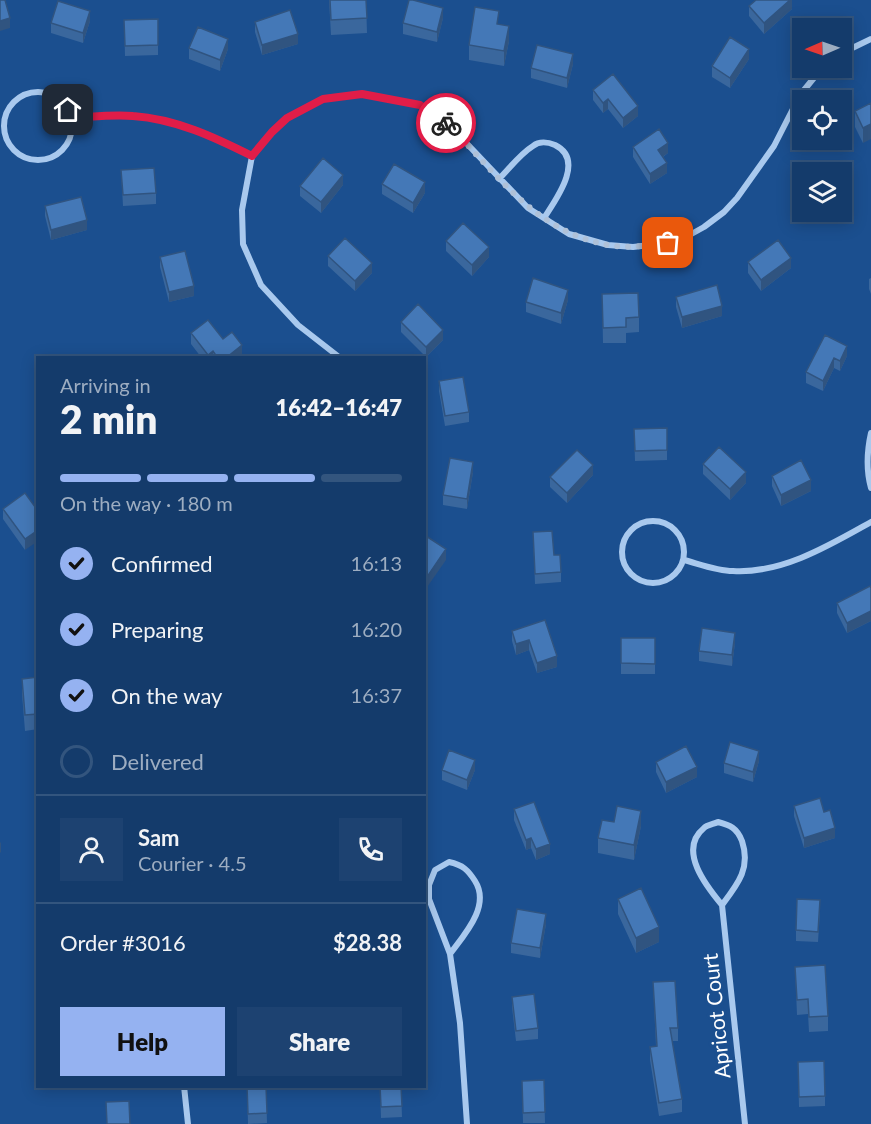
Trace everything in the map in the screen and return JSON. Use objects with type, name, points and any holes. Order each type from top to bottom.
[{"type":"street","points":[[852,48],[871,39]]},
{"type":"street","points":[[338,356],[298,325],[261,285],[243,244],[242,210],[252,156],[287,118],[323,99],[362,94],[420,105],[453,129],[528,208],[569,234],[608,245],[633,247],[668,243],[686,237],[724,212],[737,198],[774,146],[800,95],[814,78]]},
{"type":"street","points":[[33,92],[50,94],[57,98],[64,103],[72,118],[73,126],[68,143],[56,155],[48,159],[31,160],[23,157],[10,146],[4,130],[5,117],[11,105],[33,92]]},
{"type":"street","points":[[72,118],[131,115],[166,121],[207,134],[252,156]]},
{"type":"street","points":[[499,179],[533,145],[544,142],[560,148],[566,156],[568,171],[566,183],[544,218]]},
{"type":"street","points":[[871,433],[868,446],[868,478],[871,488]]},
{"type":"street","points":[[655,521],[672,527],[678,534],[682,542],[684,560],[680,568],[668,580],[659,583],[642,582],[628,572],[624,564],[622,546],[630,531],[646,522],[655,521]]},
{"type":"street","points":[[684,560],[730,571],[748,572],[782,565],[837,541],[871,522]]},
{"type":"street","points":[[718,822],[729,824],[738,832],[746,854],[746,864],[738,884],[722,905],[706,886],[693,852],[694,842],[704,828],[718,822]]},
{"type":"street","points":[[450,954],[468,930],[476,914],[479,886],[469,870],[449,862],[435,870],[429,885],[429,899],[450,954],[460,1023],[467,1124]]},
{"type":"street","name":"Apricot Court","points":[[722,905],[745,1124]]},
{"type":"street","points":[[184,1088],[188,1124]]},
{"type":"building","points":[[0,0],[5,0],[10,18],[0,21]]},
{"type":"building","points":[[330,0],[366,0],[367,18],[331,20]]},
{"type":"building","points":[[409,0],[443,8],[437,32],[403,23]]},
{"type":"building","points":[[756,0],[790,0],[764,23],[749,6]]},
{"type":"building","points":[[58,1],[90,11],[83,33],[51,23]]},
{"type":"building","points":[[475,7],[499,11],[497,24],[509,26],[504,51],[469,45]]},
{"type":"building","points":[[290,10],[298,34],[262,45],[255,22]]},
{"type":"building","points":[[158,19],[158,45],[125,46],[124,20]]},
{"type":"building","points":[[198,27],[228,39],[220,60],[189,48]]},
{"type":"building","points":[[730,37],[749,49],[730,78],[712,66]]},
{"type":"building","points":[[537,45],[573,54],[567,78],[531,68]]},
{"type":"building","points":[[613,74],[638,106],[623,118],[608,99],[603,103],[593,90]]},
{"type":"building","points":[[871,103],[871,124],[863,128],[855,111]]},
{"type":"building","points":[[659,129],[668,143],[658,150],[667,163],[650,174],[633,147]]},
{"type":"building","points":[[323,158],[343,175],[321,202],[300,186]]},
{"type":"building","points":[[394,164],[425,182],[413,203],[382,184]]},
{"type":"building","points":[[154,168],[156,193],[123,195],[121,170]]},
{"type":"building","points":[[81,197],[87,220],[51,230],[45,206]]},
{"type":"building","points":[[463,223],[489,247],[472,265],[446,241]]},
{"type":"building","points":[[345,238],[372,263],[355,281],[328,256]]},
{"type":"building","points":[[778,240],[791,258],[761,280],[748,262]]},
{"type":"building","points":[[185,251],[194,286],[169,292],[160,257]]},
{"type":"building","points":[[533,278],[568,290],[561,313],[526,302]]},
{"type":"building","points":[[717,285],[722,306],[682,317],[676,297]]},
{"type":"building","points":[[638,293],[639,317],[626,318],[626,327],[603,328],[602,294]]},
{"type":"building","points":[[418,304],[443,330],[426,347],[401,322]]},
{"type":"building","points":[[208,320],[223,339],[232,332],[242,345],[228,356],[216,356],[213,351],[208,355],[191,333]]},
{"type":"building","points":[[825,335],[847,346],[840,361],[834,358],[823,381],[806,372]]},
{"type":"building","points":[[463,377],[469,412],[445,416],[439,381]]},
{"type":"building","points":[[667,428],[667,450],[635,451],[634,429]]},
{"type":"building","points":[[719,447],[746,472],[730,489],[703,464]]},
{"type":"building","points":[[577,450],[593,465],[567,493],[550,477]]},
{"type":"building","points":[[450,458],[473,462],[467,499],[443,495]]},
{"type":"building","points":[[801,460],[811,480],[781,495],[772,476]]},
{"type":"building","points":[[25,493],[36,508],[36,531],[25,539],[3,509]]},
{"type":"building","points":[[552,531],[554,555],[560,555],[561,572],[535,574],[533,532]]},
{"type":"building","points":[[426,536],[446,549],[426,579]]},
{"type":"building","points":[[870,586],[871,611],[847,623],[837,603]]},
{"type":"building","points":[[545,620],[557,656],[537,663],[529,640],[516,644],[512,631]]},
{"type":"building","points":[[702,628],[735,633],[732,655],[699,651]]},
{"type":"building","points":[[621,638],[655,638],[655,664],[621,663]]},
{"type":"building","points":[[36,677],[36,714],[25,715],[22,679]]},
{"type":"building","points":[[730,742],[759,751],[753,772],[724,763]]},
{"type":"building","points":[[686,746],[697,767],[666,782],[656,762]]},
{"type":"building","points":[[449,750],[475,760],[467,780],[442,770]]},
{"type":"building","points":[[820,798],[824,812],[830,810],[835,828],[804,838],[794,806]]},
{"type":"building","points":[[534,802],[550,844],[536,849],[531,838],[526,840],[514,809]]},
{"type":"building","points":[[617,806],[641,811],[634,845],[598,838],[602,820],[614,822]]},
{"type":"building","points":[[641,888],[659,927],[636,938],[618,899]]},
{"type":"building","points":[[797,899],[820,900],[818,932],[796,930]]},
{"type":"building","points":[[517,909],[546,914],[540,948],[511,943]]},
{"type":"building","points":[[825,965],[828,1016],[809,1017],[808,999],[797,1000],[795,967]]},
{"type":"building","points":[[675,981],[678,1028],[670,1028],[682,1099],[659,1103],[650,1047],[657,1046],[653,982]]},
{"type":"building","points":[[534,994],[538,1028],[516,1031],[512,997]]},
{"type":"building","points":[[824,1061],[825,1096],[799,1097],[798,1062]]},
{"type":"building","points":[[544,1080],[545,1112],[523,1113],[522,1081]]},
{"type":"building","points":[[247,1088],[266,1088],[267,1113],[248,1114]]},
{"type":"building","points":[[380,1088],[401,1088],[402,1106],[381,1107]]},
{"type":"building","points":[[129,1101],[130,1124],[107,1124],[106,1102]]},
{"type":"way so far","points":[[446,123],[528,208],[569,234],[608,245],[633,247],[668,243]]},
{"type":"route","points":[[68,110],[72,118],[131,115],[166,121],[207,134],[252,156],[287,118],[323,99],[362,94],[420,105],[446,123]]}]
